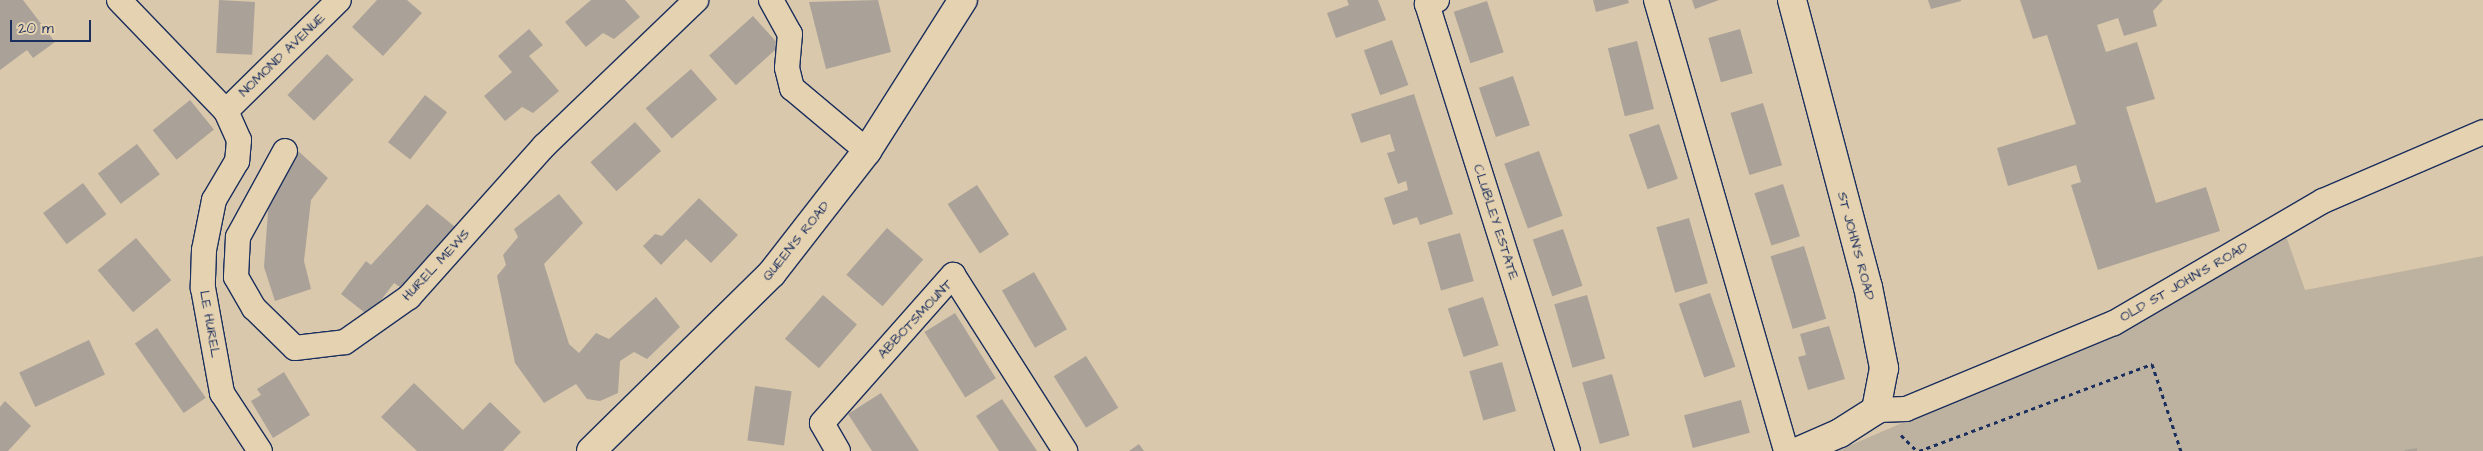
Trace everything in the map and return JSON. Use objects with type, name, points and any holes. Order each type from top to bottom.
[{"type":"main road","name":"QUEEN'S ROAD","points":[[591,451],[772,274],[867,151],[963,0]]},
{"type":"main road","name":"ST JOHN'S ROAD","points":[[1792,0],[1868,287],[1884,368],[1876,410]]},
{"type":"main road","points":[[1799,451],[1840,433],[1876,410]]},
{"type":"street","name":"LE HUREL","points":[[119,0],[226,111],[239,140],[237,161],[214,200],[204,250],[203,288],[222,393],[260,451]]},
{"type":"street","name":"NOMOND AVENUE","points":[[226,111],[339,0]]},
{"type":"street","name":"HUREL MEWS","points":[[285,151],[238,237],[236,278],[254,308],[295,348],[345,342],[409,297],[544,146],[696,0]]},
{"type":"street","points":[[770,0],[790,34],[787,68],[792,88],[867,151]]},
{"type":"street","name":"CLUBLEY ESTATE","points":[[1438,0],[1427,4],[1568,451]]},
{"type":"street","points":[[1656,0],[1786,451]]},
{"type":"street","name":"OLD ST JOHN'S ROAD","points":[[1876,410],[1906,409],[2114,323],[2323,201],[2483,132]]},
{"type":"street","name":"ABBOTSMOUNT","points":[[838,451],[822,423],[953,275],[1065,451]]},
{"type":"path","points":[[1918,451],[2152,364],[2181,451]]},
{"type":"shaded area","points":[[2285,233],[2305,290],[2483,256],[2483,451],[1837,451],[2158,313]]},
{"type":"building","points":[[0,0],[23,0],[55,42],[33,58],[27,50],[0,70]]},
{"type":"building","points":[[219,0],[255,2],[252,55],[216,53]]},
{"type":"building","points":[[377,0],[407,0],[422,13],[383,56],[352,27]]},
{"type":"building","points":[[591,0],[625,0],[640,17],[614,39],[603,33],[586,47],[565,22]]},
{"type":"building","points":[[878,0],[891,52],[826,69],[809,2]]},
{"type":"building","points":[[1347,0],[1378,0],[1386,20],[1336,38],[1327,13],[1349,5]]},
{"type":"building","points":[[1593,0],[1628,0],[1629,3],[1596,12]]},
{"type":"building","points":[[1692,0],[1719,0],[1695,9]]},
{"type":"building","points":[[1928,0],[1961,0],[1961,1],[1931,9]]},
{"type":"building","points":[[2020,0],[2163,0],[2153,11],[2157,26],[2124,36],[2118,18],[2097,25],[2106,52],[2137,42],[2155,99],[2126,107],[2156,203],[2206,187],[2220,231],[2098,270],[2071,185],[2081,182],[2076,165],[2008,186],[1997,148],[2076,124],[2047,35],[2033,39]]},
{"type":"building","points":[[1487,1],[1504,52],[1470,63],[1454,12]]},
{"type":"building","points":[[753,16],[780,46],[736,85],[709,55]]},
{"type":"building","points":[[529,29],[543,45],[529,56],[559,91],[533,113],[522,107],[505,121],[484,96],[512,72],[498,56]]},
{"type":"building","points":[[1740,29],[1753,73],[1721,82],[1708,38]]},
{"type":"building","points":[[1392,40],[1408,85],[1380,95],[1364,50]]},
{"type":"building","points":[[1637,41],[1654,109],[1625,116],[1608,48]]},
{"type":"building","points":[[327,54],[354,80],[314,121],[287,95]]},
{"type":"building","points":[[691,69],[717,99],[672,139],[646,108]]},
{"type":"building","points":[[1513,76],[1530,125],[1496,137],[1479,88]]},
{"type":"building","points":[[1414,94],[1453,214],[1420,225],[1417,217],[1393,225],[1384,198],[1408,190],[1406,181],[1398,184],[1387,153],[1395,151],[1390,134],[1361,143],[1351,114]]},
{"type":"building","points":[[425,95],[447,112],[410,160],[388,142]]},
{"type":"building","points":[[190,100],[214,130],[177,160],[153,130]]},
{"type":"building","points":[[1763,103],[1782,165],[1749,175],[1730,113]]},
{"type":"building","points":[[635,122],[661,151],[617,191],[590,162]]},
{"type":"building","points":[[1659,124],[1678,179],[1648,189],[1629,134]]},
{"type":"building","points":[[137,144],[160,174],[121,204],[98,173]]},
{"type":"building","points":[[297,150],[328,178],[311,200],[304,261],[311,289],[275,301],[264,267],[270,184]]},
{"type":"building","points":[[1539,151],[1563,216],[1528,228],[1504,164]]},
{"type":"building","points":[[83,183],[106,214],[67,244],[43,213]]},
{"type":"building","points":[[1783,184],[1800,236],[1771,246],[1754,193]]},
{"type":"building","points":[[977,185],[1009,234],[980,254],[948,204]]},
{"type":"building","points":[[559,194],[583,223],[544,264],[569,344],[579,353],[596,333],[609,339],[656,297],[680,327],[647,359],[634,352],[620,361],[618,393],[600,401],[587,399],[576,384],[544,403],[515,363],[497,276],[506,265],[503,255],[518,237],[514,229]]},
{"type":"building","points":[[699,198],[738,235],[711,263],[686,239],[661,265],[643,246],[655,234],[662,236]]},
{"type":"building","points":[[427,204],[455,227],[400,287],[394,283],[369,316],[341,294],[366,261],[371,265]]},
{"type":"building","points":[[1689,218],[1708,283],[1675,293],[1656,227]]},
{"type":"building","points":[[887,228],[923,259],[883,306],[846,275]]},
{"type":"building","points":[[1563,229],[1583,286],[1552,296],[1533,239]]},
{"type":"building","points":[[1460,233],[1474,281],[1441,290],[1427,242]]},
{"type":"building","points":[[136,238],[171,280],[133,312],[98,270]]},
{"type":"building","points":[[1804,246],[1826,319],[1793,329],[1771,256]]},
{"type":"building","points":[[1034,272],[1067,329],[1035,348],[1002,290]]},
{"type":"building","points":[[1710,293],[1735,367],[1704,377],[1679,304]]},
{"type":"building","points":[[823,295],[857,325],[819,368],[785,339]]},
{"type":"building","points":[[1587,295],[1605,358],[1573,368],[1554,304]]},
{"type":"building","points":[[1483,297],[1499,346],[1464,357],[1448,308]]},
{"type":"building","points":[[955,313],[996,378],[965,397],[924,332]]},
{"type":"building","points":[[1829,326],[1845,379],[1808,390],[1798,357],[1806,355],[1800,334]]},
{"type":"building","points":[[157,328],[206,398],[184,413],[135,343]]},
{"type":"building","points":[[89,340],[105,374],[35,407],[19,373]]},
{"type":"building","points":[[1086,356],[1118,408],[1086,428],[1054,376]]},
{"type":"building","points":[[1502,362],[1516,411],[1483,420],[1469,371]]},
{"type":"building","points":[[284,372],[310,415],[273,438],[251,401],[261,395],[257,389]]},
{"type":"building","points":[[1612,374],[1630,436],[1600,444],[1582,383]]},
{"type":"building","points":[[414,383],[463,430],[490,402],[521,432],[503,451],[417,451],[381,417]]},
{"type":"building","points":[[755,386],[792,391],[784,446],[747,440]]},
{"type":"building","points":[[881,393],[919,451],[872,451],[848,414]]},
{"type":"building","points":[[1002,399],[1037,451],[999,451],[976,416]]},
{"type":"building","points":[[1741,400],[1750,433],[1693,448],[1684,415]]},
{"type":"building","points":[[5,401],[31,426],[8,451],[0,451],[0,407]]},
{"type":"building","points":[[1139,444],[1144,451],[1129,451]]},
{"type":"building","points":[[2417,448],[2417,451],[2404,450]]}]
